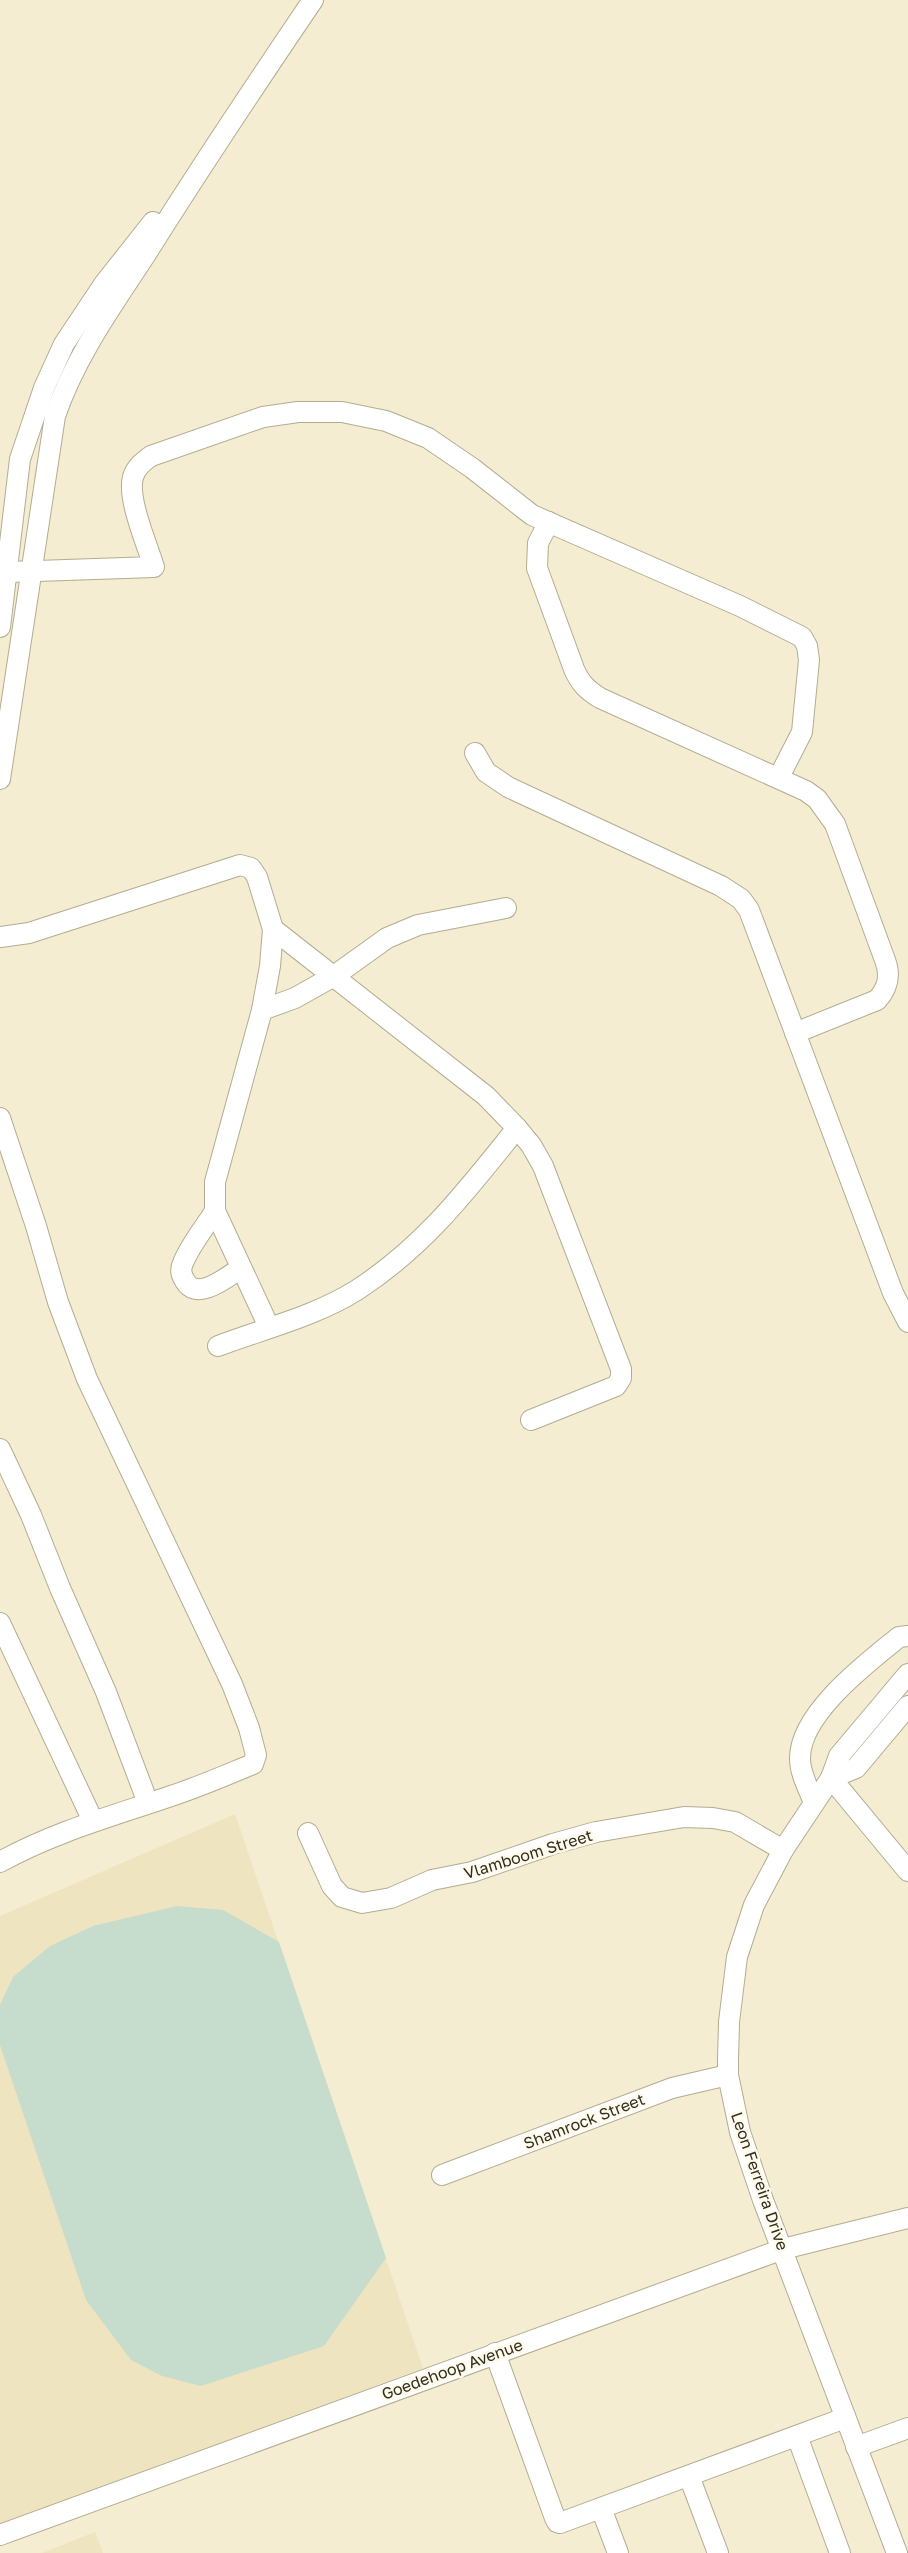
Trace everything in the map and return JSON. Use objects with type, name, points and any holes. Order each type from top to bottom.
[{"type":"street","points":[[0,779],[55,416],[63,393],[77,363],[219,140],[313,0]]},
{"type":"street","points":[[0,627],[20,459],[44,388],[64,344],[104,284],[219,140]]},
{"type":"street","points":[[7,572],[154,567],[131,493],[133,478],[139,465],[151,456],[264,417],[298,412],[342,412],[386,421],[428,438],[532,515],[758,614],[801,637],[807,646],[809,660],[802,732],[779,777]]},
{"type":"street","points":[[549,522],[538,543],[537,568],[579,681],[600,698],[779,777],[817,799],[835,824],[888,969],[886,991],[877,1000],[795,1033]]},
{"type":"street","points":[[475,753],[486,772],[508,787],[721,886],[741,899],[749,910],[893,1293],[908,1322]]},
{"type":"street","points":[[0,937],[29,933],[240,865],[250,868],[257,877],[273,929],[270,966],[262,1010],[215,1182],[215,1211],[269,1327]]},
{"type":"street","points":[[262,1010],[295,998],[334,976],[387,939],[418,925],[506,908]]},
{"type":"street","points":[[273,929],[486,1096],[531,1145],[543,1166],[621,1370],[621,1378],[616,1386],[531,1420]]},
{"type":"street","points":[[0,1118],[3,1143],[36,1226],[58,1302],[87,1379],[232,1684],[249,1728],[256,1755],[253,1764],[93,1821],[0,1862]]},
{"type":"street","points":[[218,1346],[328,1305],[347,1295],[405,1254],[428,1234],[517,1128]]},
{"type":"street","points":[[215,1211],[182,1264],[181,1275],[188,1286],[198,1290],[208,1288],[241,1268]]},
{"type":"street","points":[[0,1449],[31,1515],[106,1692],[148,1803]]},
{"type":"street","points":[[0,1623],[93,1821]]},
{"type":"street","points":[[814,1803],[802,1772],[800,1760],[802,1746],[813,1721],[848,1678],[899,1637],[908,1636]]},
{"type":"street","name":"Leon Ferreira Drive","points":[[897,2553],[740,2132],[728,2075],[729,2022],[737,1957],[754,1905],[783,1850],[831,1778],[839,1756],[908,1674]]},
{"type":"street","points":[[908,1706],[856,1768],[831,1778],[908,1870]]},
{"type":"street","name":"Vlamboom Street","points":[[308,1833],[332,1886],[342,1898],[362,1903],[391,1898],[432,1880],[472,1872],[596,1832],[684,1816],[735,1822],[783,1850]]},
{"type":"street","name":"Shamrock Street","points":[[442,2175],[672,2088],[728,2075]]},
{"type":"street","name":"Goedehoop Avenue","points":[[0,2535],[783,2250],[908,2218]]},
{"type":"street","points":[[495,2353],[556,2522],[560,2523],[845,2418]]},
{"type":"street","points":[[856,2447],[908,2428]]},
{"type":"street","points":[[797,2436],[840,2553]]},
{"type":"street","points":[[688,2476],[718,2553]]},
{"type":"street","points":[[601,2508],[618,2553]]},
{"type":"shaded area","points":[[235,1814],[423,2368],[0,2527],[0,1916]]},
{"type":"shaded area","points":[[95,2532],[103,2553],[42,2553]]},
{"type":"green space","points":[[177,1906],[223,1910],[279,1942],[386,2258],[324,2346],[201,2386],[162,2376],[131,2360],[86,2300],[0,2045],[0,2005],[13,1977],[50,1946],[93,1926]]}]
